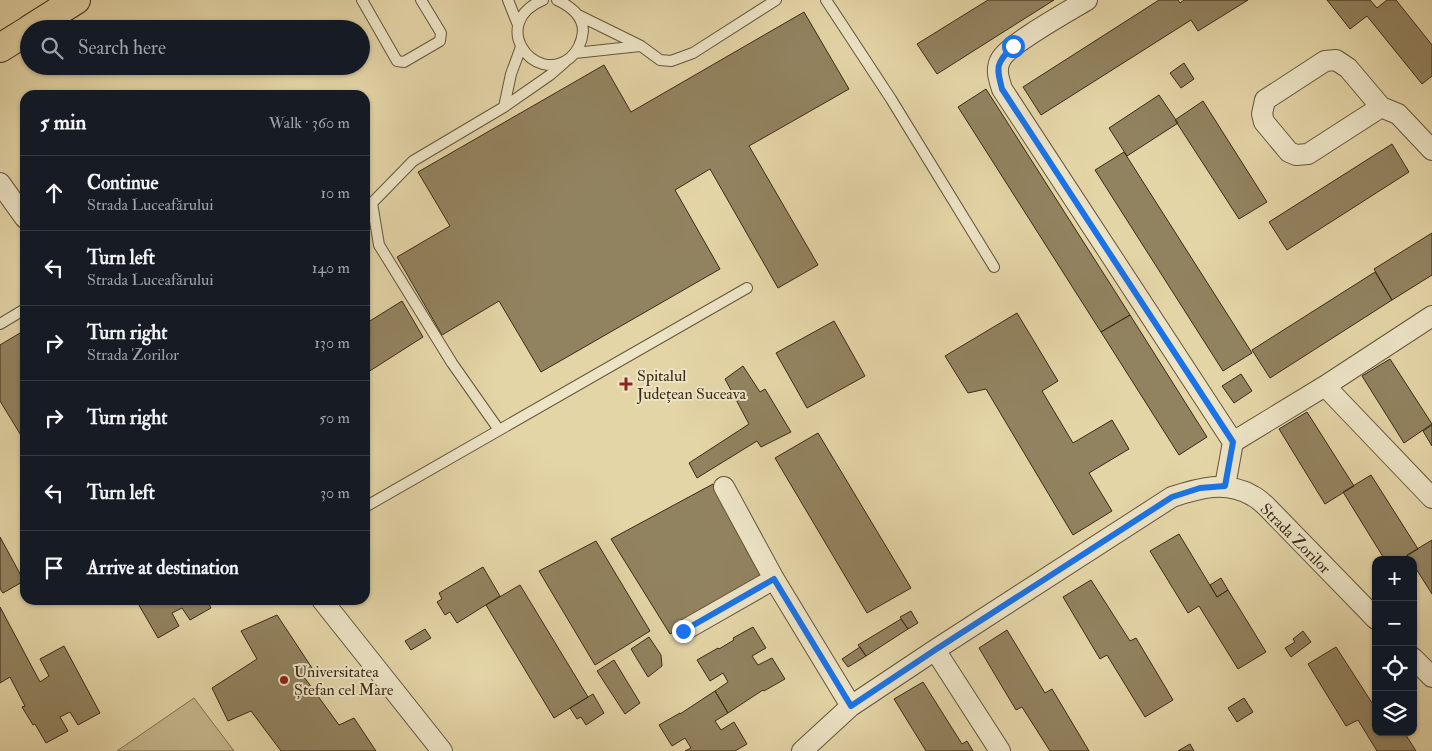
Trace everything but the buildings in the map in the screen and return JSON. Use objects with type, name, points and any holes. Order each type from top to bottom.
[{"type":"main road","points":[[44,20],[76,0]]},
{"type":"main road","points":[[0,48],[20,35]]},
{"type":"street","points":[[1087,0],[1013,46],[1001,59],[998,71],[1002,89],[1233,442],[1225,486]]},
{"type":"street","points":[[1380,107],[1308,154],[1296,155],[1289,152],[1264,122],[1262,114],[1265,100],[1325,61],[1336,60],[1348,68],[1380,107],[1398,114],[1432,150]]},
{"type":"street","points":[[0,183],[20,211]]},
{"type":"street","points":[[1233,442],[1325,386],[1432,316]]},
{"type":"street","points":[[1325,386],[1432,498]]},
{"type":"street","name":"Strada Zorilor","points":[[802,751],[851,706],[935,650],[1172,497],[1200,488],[1225,486],[1253,496],[1268,508],[1372,615]]},
{"type":"street","points":[[724,487],[774,579],[851,706]]},
{"type":"street","points":[[683,631],[774,579]]},
{"type":"street","points":[[326,605],[442,751]]},
{"type":"street","points":[[935,650],[1000,751]]},
{"type":"street","points":[[1417,662],[1432,677]]},
{"type":"lane","points":[[362,0],[397,61],[404,62],[440,41],[441,33],[421,0]]},
{"type":"lane","points":[[508,0],[518,25],[521,47],[529,57],[540,63],[552,65],[565,62]]},
{"type":"lane","points":[[518,25],[523,13],[532,5],[543,0]]},
{"type":"lane","points":[[499,430],[452,363],[379,245],[372,203],[413,162],[504,107],[550,75],[575,53],[582,41],[583,28],[578,15],[569,5],[557,0]]},
{"type":"lane","points":[[578,15],[641,46],[660,60],[671,61],[693,53],[776,0]]},
{"type":"lane","points":[[826,0],[891,99],[994,267]]},
{"type":"lane","points":[[575,53],[641,46]]},
{"type":"lane","points":[[504,107],[511,74],[521,47]]},
{"type":"lane","points":[[370,504],[747,288]]},
{"type":"lane","points":[[0,324],[20,313]]},
{"type":"shaded area","points":[[194,698],[234,751],[117,751]]},
{"type":"place","name":"Spitalul Județean Suceava","points":[[626,384]]},
{"type":"place","name":"Universitatea Ștefan cel Mare","points":[[284,680]]},
{"type":"route","points":[[683,631],[774,579],[851,706],[1172,497],[1200,488],[1225,486],[1233,442],[1002,89],[998,71],[1001,59],[1013,46]]}]
